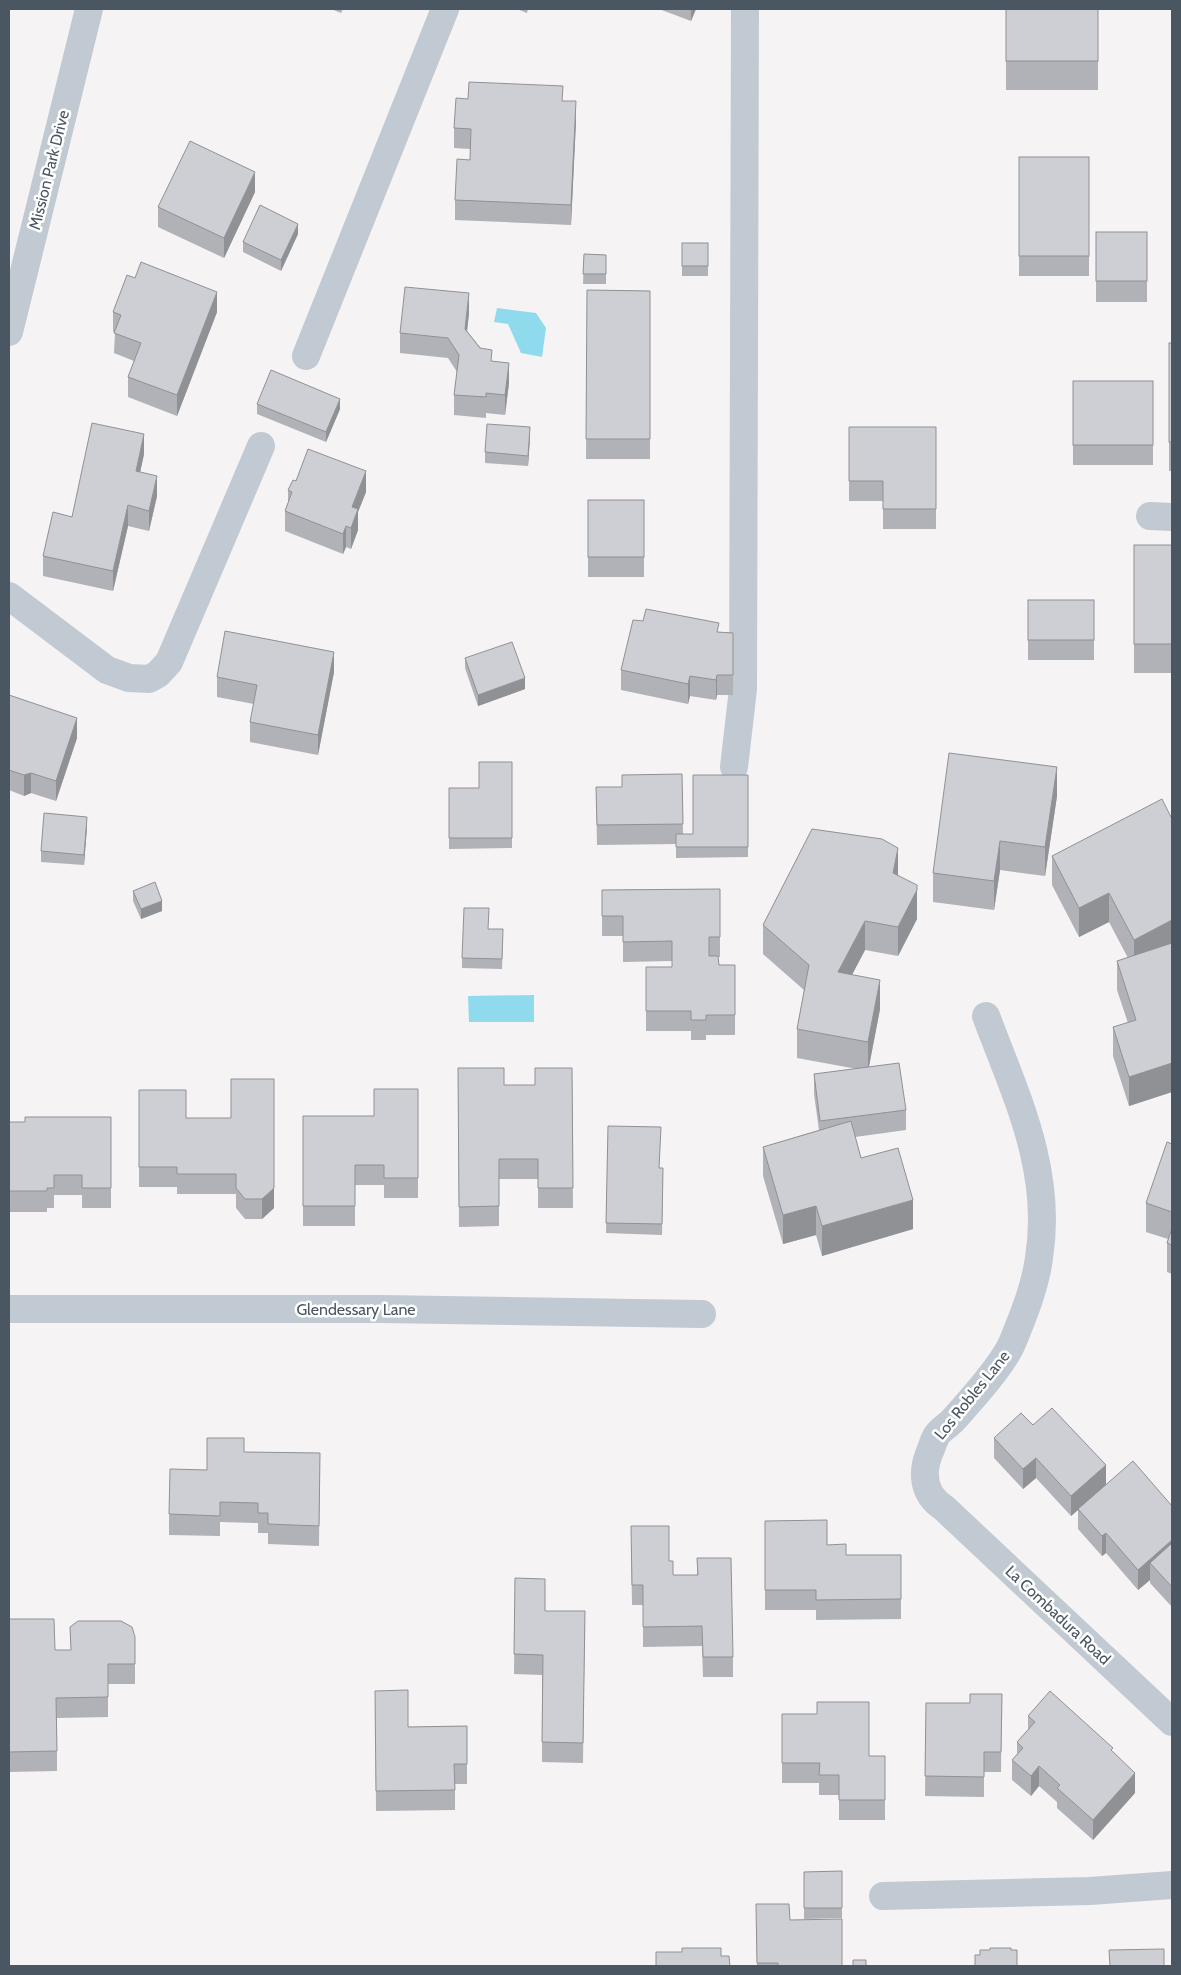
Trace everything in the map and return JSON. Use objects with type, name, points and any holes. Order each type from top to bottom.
[{"type":"street","name":"Mission Park Drive","points":[[9,332],[89,9]]},
{"type":"street","points":[[306,356],[445,9]]},
{"type":"street","points":[[734,767],[743,689],[745,9]]},
{"type":"street","points":[[9,596],[107,670],[138,680],[149,679],[158,674],[169,662],[261,446]]},
{"type":"street","name":"Los Robles Lane","points":[[944,1508],[936,1503],[927,1491],[924,1474],[929,1453],[937,1435],[953,1420],[990,1378],[1012,1344],[1032,1292],[1039,1257],[1042,1218],[1038,1165],[1030,1133],[986,1016]]},
{"type":"street","name":"Glendessary Lane","points":[[9,1309],[382,1309],[702,1314]]},
{"type":"street","name":"La Combadura Road","points":[[944,1508],[1172,1722]]},
{"type":"street","points":[[883,1896],[1090,1891],[1172,1885]]},
{"type":"water","points":[[497,308],[536,313],[546,328],[542,357],[521,353],[508,324],[494,322]]},
{"type":"water","points":[[534,995],[534,1022],[469,1022],[468,996]]},
{"type":"building","points":[[1006,9],[1098,9],[1098,61],[1006,61]]},
{"type":"building","points":[[469,82],[563,86],[562,101],[576,101],[571,205],[455,200],[457,159],[470,160],[471,129],[454,128],[456,98],[468,99]]},
{"type":"building","points":[[190,141],[255,172],[224,238],[158,207]]},
{"type":"building","points":[[1019,157],[1089,157],[1089,256],[1019,256]]},
{"type":"building","points":[[260,205],[298,224],[281,260],[243,242]]},
{"type":"building","points":[[1096,232],[1147,232],[1147,281],[1096,281]]},
{"type":"building","points":[[682,243],[708,243],[708,266],[682,266]]},
{"type":"building","points":[[584,254],[606,255],[606,274],[583,274]]},
{"type":"building","points":[[141,262],[217,292],[177,395],[128,377],[141,343],[114,333],[121,315],[113,312],[127,275],[135,278]]},
{"type":"building","points":[[405,287],[469,293],[465,329],[480,348],[492,350],[491,361],[509,363],[505,395],[486,393],[486,397],[454,395],[459,355],[448,338],[400,333]]},
{"type":"building","points":[[587,290],[650,291],[650,439],[586,439]]},
{"type":"building","points":[[1169,343],[1172,343],[1172,442],[1169,442]]},
{"type":"building","points":[[271,370],[340,399],[326,432],[257,404]]},
{"type":"building","points":[[1073,381],[1153,381],[1153,445],[1073,445]]},
{"type":"building","points":[[92,423],[144,434],[136,471],[157,476],[149,511],[128,505],[113,571],[43,556],[53,512],[72,517]]},
{"type":"building","points":[[487,424],[530,427],[528,456],[485,452]]},
{"type":"building","points":[[849,427],[936,427],[936,509],[883,509],[883,481],[849,481]]},
{"type":"building","points":[[308,449],[366,471],[352,507],[358,509],[351,528],[346,526],[343,534],[285,511],[292,492],[288,490],[293,480],[296,481]]},
{"type":"building","points":[[588,500],[644,500],[644,557],[588,557]]},
{"type":"building","points":[[1134,545],[1172,545],[1172,644],[1134,644]]},
{"type":"building","points":[[1028,600],[1094,600],[1094,640],[1028,640]]},
{"type":"building","points":[[646,609],[719,623],[717,632],[733,633],[733,675],[717,675],[716,680],[690,676],[688,684],[621,670],[633,620],[643,621]]},
{"type":"building","points":[[225,631],[334,652],[318,735],[250,722],[257,685],[217,677]]},
{"type":"building","points":[[512,642],[525,678],[478,695],[465,658]]},
{"type":"building","points":[[9,695],[77,718],[56,781],[31,773],[24,775],[9,770]]},
{"type":"building","points":[[949,753],[1057,767],[1045,847],[1000,841],[994,881],[933,873]]},
{"type":"building","points":[[479,762],[512,762],[512,838],[449,838],[449,788],[479,788]]},
{"type":"building","points":[[682,774],[683,824],[597,825],[596,787],[622,787],[622,775]]},
{"type":"building","points":[[693,775],[748,775],[748,847],[676,847],[676,834],[693,834]]},
{"type":"building","points":[[1162,799],[1172,819],[1172,920],[1134,940],[1109,893],[1079,908],[1052,856]]},
{"type":"building","points":[[44,813],[87,817],[84,855],[41,851]]},
{"type":"building","points":[[812,829],[882,839],[898,848],[893,873],[917,885],[917,890],[898,927],[865,921],[838,972],[880,980],[868,1042],[797,1029],[809,965],[763,925]]},
{"type":"building","points":[[155,882],[162,901],[141,909],[133,891]]},
{"type":"building","points":[[720,889],[720,937],[709,937],[709,956],[718,956],[719,965],[735,965],[735,1015],[706,1015],[706,1020],[691,1020],[691,1011],[646,1011],[646,967],[672,967],[672,941],[623,942],[623,916],[602,916],[602,890]]},
{"type":"building","points":[[464,908],[489,908],[488,929],[503,929],[502,959],[462,958]]},
{"type":"building","points":[[1172,943],[1172,1063],[1129,1077],[1113,1027],[1136,1020],[1117,961]]},
{"type":"building","points":[[899,1063],[906,1110],[820,1121],[814,1074]]},
{"type":"building","points":[[458,1068],[504,1068],[504,1085],[535,1085],[535,1068],[572,1068],[573,1188],[538,1188],[538,1159],[499,1159],[499,1206],[459,1207]]},
{"type":"building","points":[[231,1079],[274,1079],[274,1188],[262,1199],[245,1199],[236,1188],[236,1174],[177,1174],[177,1167],[139,1167],[139,1090],[186,1090],[186,1118],[231,1118]]},
{"type":"building","points":[[374,1089],[418,1089],[418,1178],[384,1178],[384,1165],[355,1165],[355,1206],[303,1206],[303,1116],[374,1116]]},
{"type":"building","points":[[25,1117],[111,1117],[111,1188],[82,1188],[82,1175],[54,1175],[54,1188],[47,1188],[47,1191],[9,1191],[9,1122],[25,1122]]},
{"type":"building","points":[[851,1121],[861,1158],[898,1148],[913,1200],[822,1226],[816,1206],[783,1215],[763,1147]]},
{"type":"building","points":[[608,1126],[661,1127],[659,1168],[663,1168],[662,1224],[606,1223]]},
{"type":"building","points":[[1167,1142],[1172,1144],[1172,1212],[1146,1203]]},
{"type":"building","points":[[1172,1228],[1172,1245],[1167,1243]]},
{"type":"building","points":[[1052,1408],[1106,1465],[1071,1496],[1036,1458],[1023,1469],[994,1438],[1021,1413],[1033,1425]]},
{"type":"building","points":[[207,1438],[244,1438],[244,1452],[320,1453],[319,1526],[268,1524],[268,1513],[258,1513],[258,1503],[220,1502],[220,1516],[169,1514],[170,1469],[207,1470]]},
{"type":"building","points":[[1133,1461],[1172,1506],[1172,1540],[1138,1570],[1106,1533],[1102,1536],[1078,1509]]},
{"type":"building","points":[[827,1520],[827,1545],[846,1544],[846,1555],[901,1555],[901,1599],[816,1600],[816,1590],[765,1590],[765,1521]]},
{"type":"building","points":[[631,1526],[669,1526],[669,1561],[673,1561],[673,1575],[698,1575],[697,1558],[731,1558],[733,1657],[703,1657],[702,1626],[643,1627],[643,1585],[632,1585]]},
{"type":"building","points":[[1172,1543],[1172,1587],[1150,1563]]},
{"type":"building","points":[[515,1578],[545,1579],[545,1611],[585,1611],[583,1743],[542,1742],[543,1655],[514,1654]]},
{"type":"building","points":[[9,1619],[54,1619],[55,1650],[71,1650],[70,1627],[78,1621],[121,1621],[132,1627],[135,1637],[135,1664],[108,1664],[108,1697],[56,1698],[57,1751],[9,1752]]},
{"type":"building","points":[[408,1690],[408,1727],[467,1726],[467,1764],[454,1764],[455,1790],[376,1791],[375,1691]]},
{"type":"building","points":[[1050,1691],[1113,1748],[1111,1750],[1135,1773],[1093,1820],[1057,1788],[1060,1785],[1039,1766],[1031,1776],[1012,1760],[1023,1748],[1017,1742],[1035,1722],[1028,1716]]},
{"type":"building","points":[[970,1694],[1002,1694],[1001,1752],[984,1752],[984,1777],[925,1776],[926,1703],[970,1703]]},
{"type":"building","points":[[817,1702],[869,1702],[869,1756],[885,1756],[885,1800],[839,1800],[839,1775],[819,1775],[820,1763],[782,1763],[782,1714],[817,1714]]},
{"type":"building","points":[[842,1871],[842,1908],[804,1908],[804,1872]]},
{"type":"building","points":[[756,1904],[789,1904],[790,1920],[842,1919],[842,1966],[778,1966],[778,1963],[757,1963]]},
{"type":"building","points":[[682,1948],[721,1948],[721,1956],[729,1956],[730,1966],[656,1966],[656,1952],[682,1952]]},
{"type":"building","points":[[990,1948],[1011,1948],[1011,1950],[1017,1950],[1017,1966],[975,1966],[975,1955],[980,1955],[980,1950],[990,1950]]},
{"type":"building","points":[[1164,1949],[1164,1966],[1110,1966],[1109,1950]]},
{"type":"building","points":[[853,1960],[866,1960],[866,1966],[853,1966]]}]
